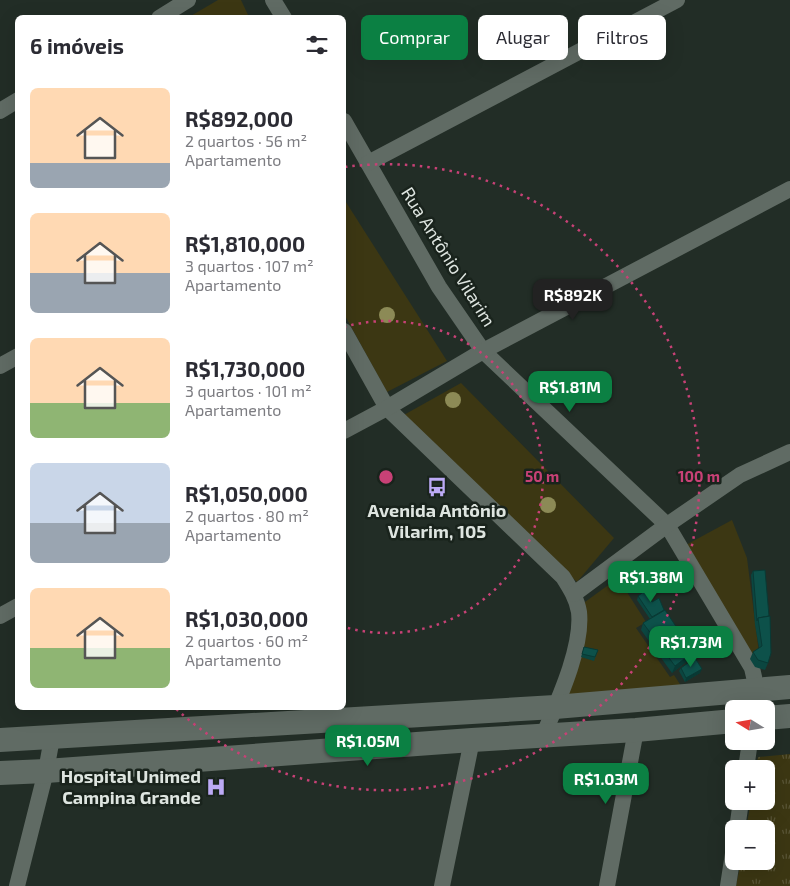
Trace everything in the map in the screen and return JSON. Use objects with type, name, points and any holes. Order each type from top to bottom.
[{"type":"main road","points":[[0,740],[555,707],[756,699],[790,687]]},
{"type":"main road","points":[[775,717],[790,716]]},
{"type":"main road","points":[[0,772],[46,771],[636,730],[725,722]]},
{"type":"street","points":[[167,11],[188,0]]},
{"type":"street","points":[[273,0],[282,15]]},
{"type":"street","points":[[368,163],[677,0]]},
{"type":"street","points":[[0,111],[15,102]]},
{"type":"street","name":"Rua Antônio Vilarim","points":[[346,124],[439,287],[483,351],[666,525],[752,668],[756,699]]},
{"type":"street","points":[[346,430],[483,351],[790,189]]},
{"type":"street","points":[[346,335],[387,408],[563,577],[574,594],[579,612],[578,634],[571,665],[543,736]]},
{"type":"street","points":[[0,366],[15,358]]},
{"type":"street","points":[[574,594],[666,525],[740,475],[790,452]]},
{"type":"street","points":[[0,616],[15,608]]},
{"type":"street","points":[[607,886],[636,730]]},
{"type":"street","points":[[17,886],[46,771],[52,738]]},
{"type":"street","points":[[442,886],[472,740]]},
{"type":"street","points":[[728,886],[730,870]]},
{"type":"green space","points":[[218,0],[241,0],[248,15],[192,15]]},
{"type":"green space","points":[[346,202],[447,361],[387,392],[346,318]]},
{"type":"green space","points":[[461,383],[614,538],[577,582],[402,416]]},
{"type":"green space","points":[[732,520],[747,558],[759,653],[750,659],[684,546]]},
{"type":"green space","points":[[618,578],[646,622],[636,628],[670,677],[674,675],[685,692],[561,702],[585,602]]},
{"type":"green space","points":[[790,754],[790,886],[736,886],[739,870],[775,870],[775,820],[748,820],[749,810],[775,810],[775,760],[758,760],[758,757]]},
{"type":"building","points":[[765,570],[769,616],[758,618],[757,621],[753,571]]},
{"type":"building","points":[[650,587],[655,593],[649,597],[652,602],[659,598],[664,610],[652,617],[638,596]]},
{"type":"building","points":[[665,610],[693,652],[675,666],[643,623]]},
{"type":"building","points":[[770,616],[771,653],[768,663],[758,660],[753,652],[762,646],[758,618]]},
{"type":"building","points":[[584,647],[598,650],[595,657],[582,654]]},
{"type":"building","points":[[695,658],[702,669],[686,678],[681,668]]},
{"type":"place","name":"Avenida Antônio Vilarim, 105","points":[[437,487]]},
{"type":"place","name":"Hospital Unimed Campina Grande","points":[[216,787]]}]
